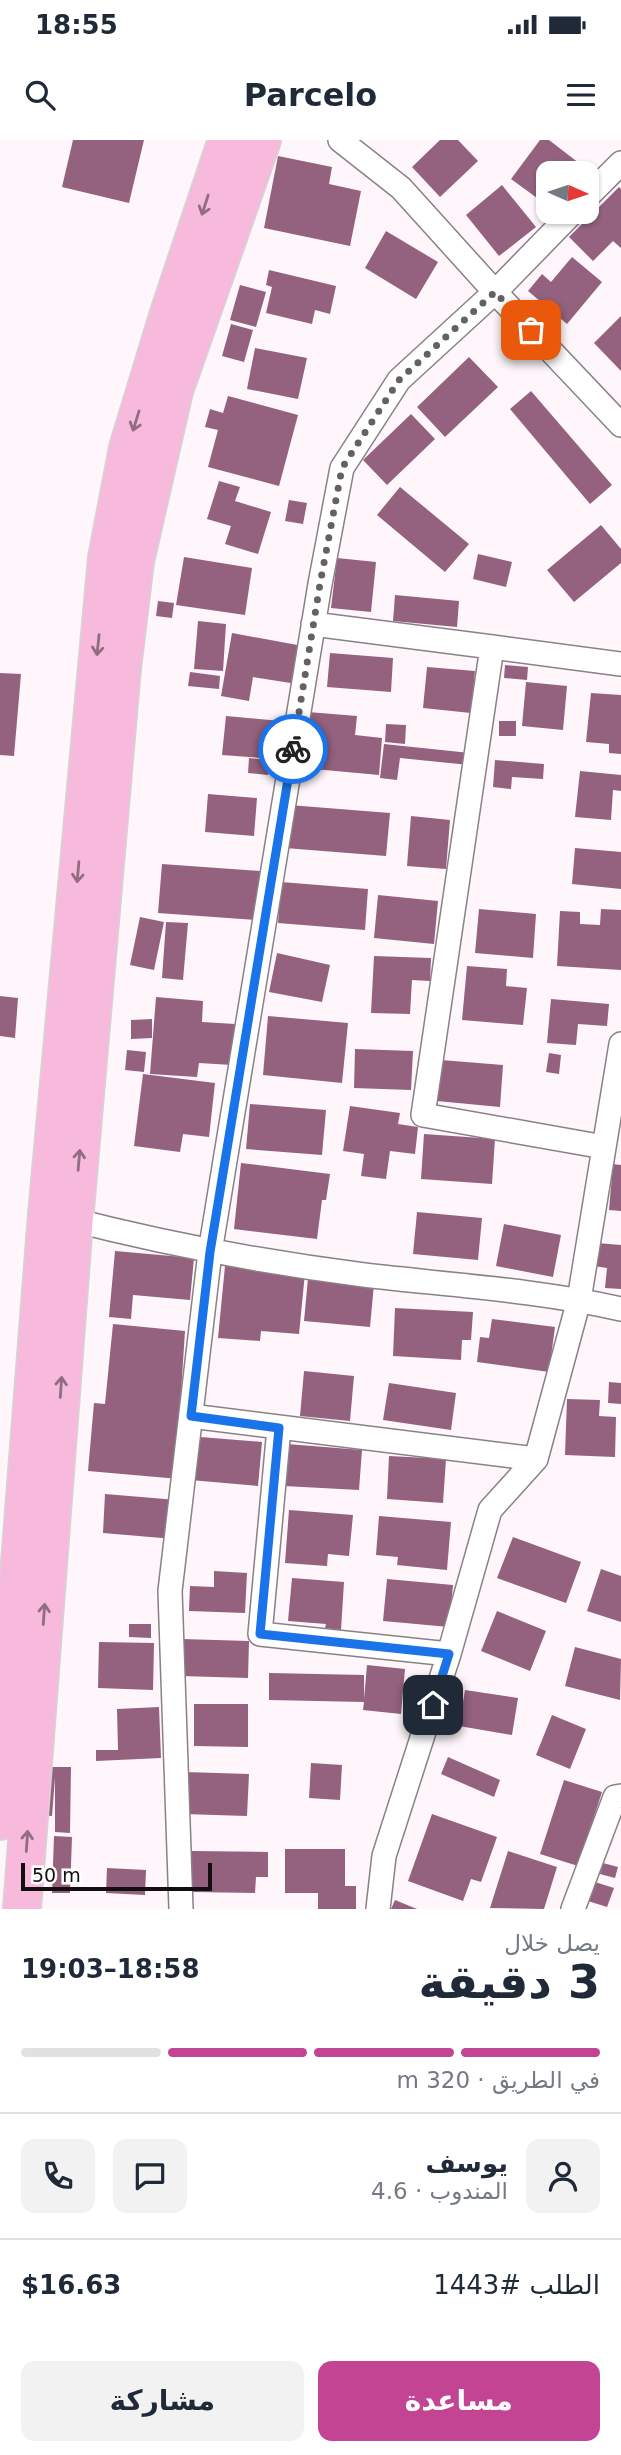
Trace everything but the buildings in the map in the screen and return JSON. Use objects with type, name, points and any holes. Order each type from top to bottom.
[{"type":"main road","points":[[22,1909],[61,1217],[107,558],[128,448],[169,313],[227,140]]},
{"type":"main road","points":[[0,1821],[61,1217],[135,561],[174,391],[262,140]]},
{"type":"street","points":[[340,140],[401,188],[621,425]]},
{"type":"street","points":[[599,185],[621,163]]},
{"type":"street","points":[[181,1909],[170,1591],[210,1252],[313,624],[342,468],[399,380],[495,292],[561,224]]},
{"type":"street","points":[[313,624],[621,664]]},
{"type":"street","points":[[492,647],[423,1115],[604,1147]]},
{"type":"street","points":[[378,1909],[384,1856],[449,1654],[490,1510],[536,1459],[579,1300],[621,1044]]},
{"type":"street","points":[[61,1217],[210,1252],[361,1274],[579,1300],[621,1310]]},
{"type":"street","points":[[191,1416],[536,1459]]},
{"type":"street","points":[[279,1428],[260,1634],[449,1654]]},
{"type":"street","points":[[573,1909],[619,1790]]},
{"type":"way so far","points":[[293,749],[342,468],[399,380],[495,292],[531,330]]},
{"type":"route","points":[[293,749],[210,1252],[191,1416],[279,1428],[260,1634],[449,1654],[433,1705]]}]
